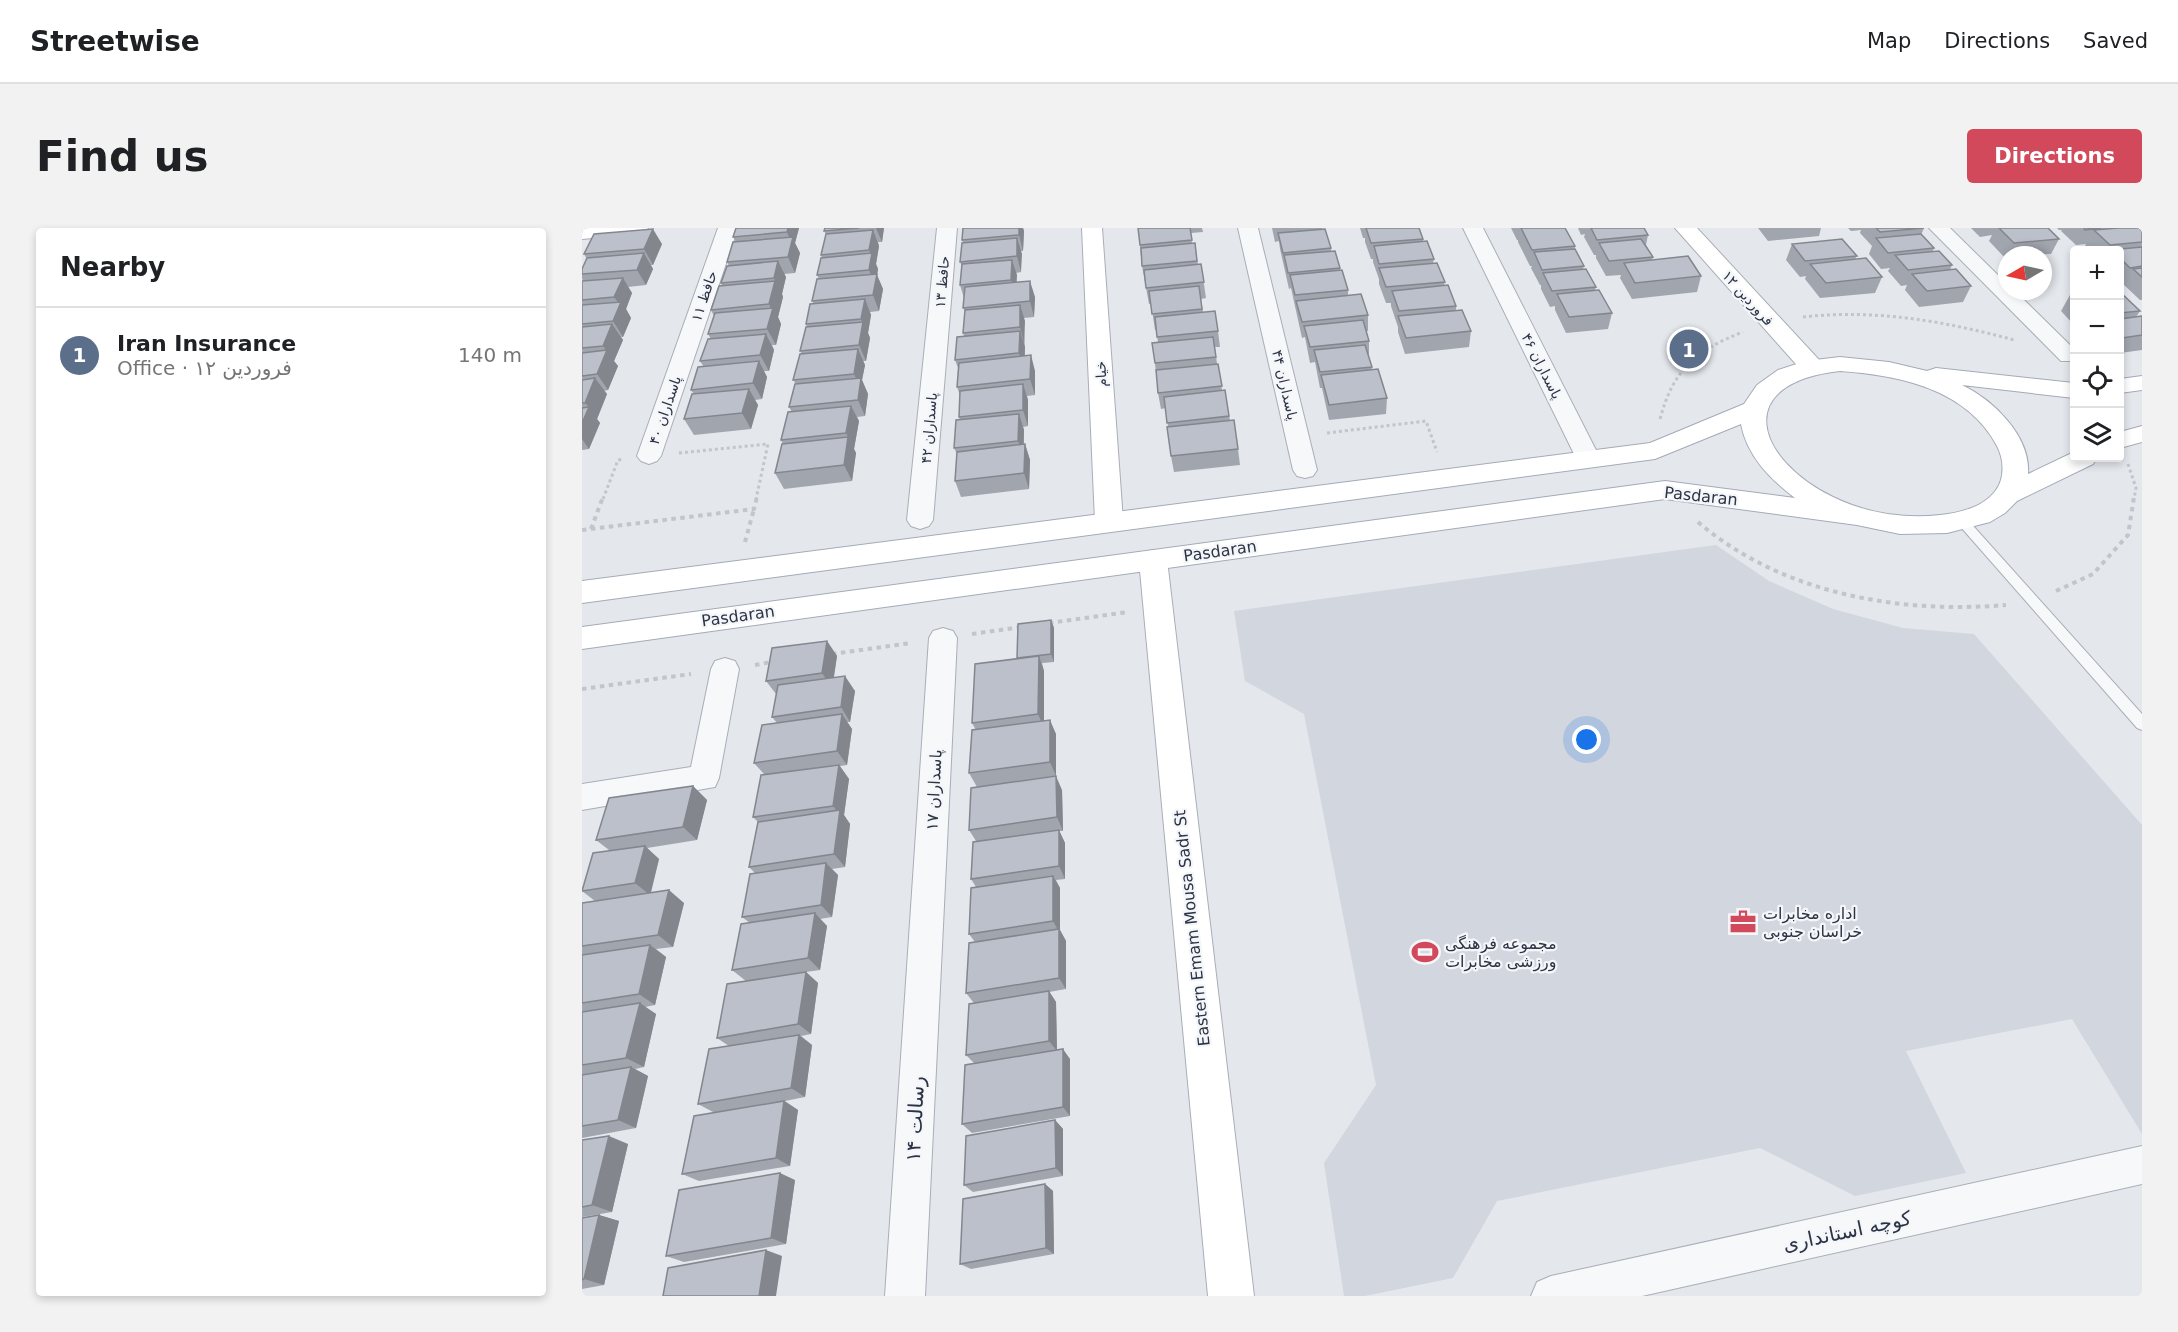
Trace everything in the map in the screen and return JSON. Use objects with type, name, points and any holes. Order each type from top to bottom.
[{"type":"main road","points":[[582,233],[638,228]]},
{"type":"main road","name":"خیام","points":[[1092,228],[1108,521]]},
{"type":"main road","name":"۱۲ فروردین","points":[[1685,228],[1812,367]]},
{"type":"main road","points":[[2070,390],[1904,371],[1872,365],[1840,364],[1812,367],[1787,376],[1768,388],[1755,410],[1753,423],[1758,444],[1771,465],[1794,486],[1823,503],[1857,516],[1894,524],[1930,526],[1963,522],[1989,511],[2007,495],[2076,462]]},
{"type":"main road","points":[[1904,371],[1964,396],[1988,414],[2006,434],[2015,456],[2016,477],[2007,495]]},
{"type":"main road","points":[[2124,385],[2142,383]]},
{"type":"main road","points":[[582,592],[1108,521],[1655,451],[1755,410]]},
{"type":"main road","points":[[2124,439],[2142,434]]},
{"type":"main road","name":"Pasdaran","points":[[582,638],[1665,490],[1857,516]]},
{"type":"main road","name":"Eastern Emam Mousa Sadr St","points":[[1153,560],[1231,1296]]},
{"type":"street","name":"حافظ ۱۱","points":[[681,364],[728,228]]},
{"type":"street","name":"حافظ ۱۳","points":[[938,336],[947,228]]},
{"type":"street","name":"پاسداران ۴۴","points":[[1248,228],[1305,470]]},
{"type":"street","name":"پاسداران ۴۶","points":[[1473,228],[1588,458]]},
{"type":"street","points":[[1939,228],[2069,356]]},
{"type":"street","name":"پاسداران ۴۲","points":[[921,520],[938,336]]},
{"type":"street","name":"پاسداران ۴۰","points":[[649,456],[681,364]]},
{"type":"street","name":"پاسداران ۱۷","points":[[925,942],[943,638]]},
{"type":"street","points":[[582,797],[704,778],[725,669]]},
{"type":"street","name":"رسالت ۱۴","points":[[905,1296],[925,942]]},
{"type":"street","name":"کوچه استانداری","points":[[1551,1296],[2142,1166]]},
{"type":"lane","points":[[1963,522],[2142,724]]},
{"type":"path","points":[[1298,437],[1426,421],[1438,453]]},
{"type":"path","points":[[591,529],[618,460],[768,444],[745,542]]},
{"type":"path","points":[[1665,490],[1705,529],[1760,563],[1826,590],[1898,606],[1957,609],[2033,601],[2093,574],[2128,535],[2136,488],[2124,452]]},
{"type":"path","points":[[582,530],[754,509]]},
{"type":"path","points":[[1045,624],[1158,608]]},
{"type":"path","points":[[828,654],[1022,627]]},
{"type":"path","points":[[582,689],[783,661]]},
{"type":"shaded area","name":"اداره مخابرات خراسان جنوبی","points":[[1716,545],[1769,581],[1833,609],[1903,628],[1974,634],[2142,825],[2142,1134],[2072,1019],[1906,1051],[1966,1173],[1855,1196],[1760,1148],[1497,1201],[1453,1278],[1365,1296],[1344,1296],[1324,1163],[1376,1085],[1304,714],[1245,681],[1234,611]]},
{"type":"building","points":[[736,228],[788,228],[787,232],[733,237]]},
{"type":"building","points":[[825,228],[859,228],[824,231]]},
{"type":"building","points":[[963,228],[1019,228],[1019,235],[962,240]]},
{"type":"building","points":[[1138,228],[1190,228],[1192,240],[1140,245]]},
{"type":"building","points":[[1366,228],[1419,228],[1423,239],[1371,243]]},
{"type":"building","points":[[1521,228],[1565,228],[1575,246],[1532,250]]},
{"type":"building","points":[[1591,228],[1644,228],[1648,235],[1597,240]]},
{"type":"building","points":[[1876,228],[1924,228],[1880,232]]},
{"type":"building","points":[[1999,228],[2048,228],[2059,239],[2014,243]]},
{"type":"building","points":[[2139,228],[2142,231],[2142,242],[2110,245],[2094,230]]},
{"type":"building","points":[[653,229],[644,249],[584,254],[594,234]]},
{"type":"building","points":[[1325,229],[1331,248],[1283,253],[1278,233]]},
{"type":"building","points":[[873,230],[869,250],[821,255],[826,234]]},
{"type":"building","points":[[1921,234],[1934,248],[1888,253],[1876,238]]},
{"type":"building","points":[[793,237],[788,257],[727,262],[733,242]]},
{"type":"building","points":[[1017,238],[1017,256],[960,262],[962,243]]},
{"type":"building","points":[[1641,239],[1653,257],[1609,261],[1599,243]]},
{"type":"building","points":[[1842,239],[1857,256],[1805,261],[1792,244]]},
{"type":"building","points":[[1427,241],[1434,259],[1379,264],[1374,246]]},
{"type":"building","points":[[1195,243],[1197,261],[1142,266],[1141,248]]},
{"type":"building","points":[[2142,247],[2142,266],[2130,268],[2124,262],[2124,249]]},
{"type":"building","points":[[1575,249],[1584,266],[1542,270],[1534,252]]},
{"type":"building","points":[[1335,251],[1340,268],[1288,273],[1284,255]]},
{"type":"building","points":[[1939,251],[1952,265],[1908,270],[1895,255]]},
{"type":"building","points":[[644,253],[637,270],[582,274],[587,258]]},
{"type":"building","points":[[872,253],[869,270],[817,275],[821,258]]},
{"type":"building","points":[[1688,256],[1701,276],[1635,283],[1624,263]]},
{"type":"building","points":[[1866,258],[1882,277],[1826,283],[1810,264]]},
{"type":"building","points":[[1012,260],[1011,280],[960,285],[962,264]]},
{"type":"building","points":[[778,261],[774,278],[721,283],[727,266]]},
{"type":"building","points":[[1437,263],[1445,282],[1386,287],[1379,268]]},
{"type":"building","points":[[1201,264],[1204,282],[1146,288],[1144,270]]},
{"type":"building","points":[[2142,268],[2142,277],[2133,269]]},
{"type":"building","points":[[1586,269],[1596,287],[1552,291],[1543,273]]},
{"type":"building","points":[[1956,269],[1971,286],[1927,291],[1912,274]]},
{"type":"building","points":[[1342,270],[1348,290],[1295,295],[1290,275]]},
{"type":"building","points":[[877,274],[873,295],[812,301],[817,279]]},
{"type":"building","points":[[623,278],[614,297],[582,300],[582,281]]},
{"type":"building","points":[[775,281],[769,304],[711,310],[719,286]]},
{"type":"building","points":[[1030,281],[1030,301],[963,308],[965,287]]},
{"type":"building","points":[[1448,285],[1456,306],[1399,311],[1392,291]]},
{"type":"building","points":[[1199,286],[1202,309],[1152,314],[1149,291]]},
{"type":"building","points":[[1599,290],[1612,313],[1569,317],[1557,294]]},
{"type":"building","points":[[1361,294],[1368,315],[1302,322],[1296,301]]},
{"type":"building","points":[[2124,296],[2140,311],[2124,313]]},
{"type":"building","points":[[865,299],[861,319],[806,324],[810,304]]},
{"type":"building","points":[[621,302],[613,321],[582,324],[582,305]]},
{"type":"building","points":[[1020,305],[1020,327],[963,333],[965,310]]},
{"type":"building","points":[[773,308],[767,329],[708,334],[715,313]]},
{"type":"building","points":[[1462,310],[1471,331],[1406,338],[1398,316]]},
{"type":"building","points":[[1215,311],[1218,331],[1157,337],[1155,317]]},
{"type":"building","points":[[2142,316],[2142,335],[2124,338],[2124,318]]},
{"type":"building","points":[[1363,320],[1369,341],[1310,347],[1304,326]]},
{"type":"building","points":[[863,322],[859,345],[800,351],[806,327]]},
{"type":"building","points":[[612,324],[603,346],[582,348],[582,327]]},
{"type":"building","points":[[1020,331],[1019,353],[955,360],[957,337]]},
{"type":"building","points":[[766,334],[760,355],[700,361],[708,339]]},
{"type":"building","points":[[1213,337],[1216,357],[1155,363],[1152,343]]},
{"type":"building","points":[[1365,345],[1372,367],[1320,372],[1314,350]]},
{"type":"building","points":[[858,349],[854,374],[793,380],[800,354]]},
{"type":"building","points":[[607,350],[597,374],[582,376],[582,353]]},
{"type":"building","points":[[1031,355],[1030,379],[957,387],[959,363]]},
{"type":"building","points":[[759,361],[753,383],[691,390],[698,367]]},
{"type":"building","points":[[1218,364],[1222,386],[1158,393],[1156,370]]},
{"type":"building","points":[[1378,369],[1387,398],[1329,405],[1321,375]]},
{"type":"building","points":[[595,378],[585,403],[582,403],[582,380]]},
{"type":"building","points":[[861,378],[858,400],[789,407],[795,384]]},
{"type":"building","points":[[1023,384],[1023,410],[959,417],[960,391]]},
{"type":"building","points":[[749,389],[742,413],[684,419],[692,394]]},
{"type":"building","points":[[1225,390],[1229,416],[1167,423],[1164,397]]},
{"type":"building","points":[[851,406],[846,433],[781,440],[788,412]]},
{"type":"building","points":[[589,407],[582,423],[582,408]]},
{"type":"building","points":[[1019,414],[1018,441],[954,448],[956,420]]},
{"type":"building","points":[[1234,420],[1238,449],[1171,456],[1167,427]]},
{"type":"building","points":[[848,437],[844,465],[775,473],[782,444]]},
{"type":"building","points":[[1025,444],[1024,473],[955,481],[957,452]]},
{"type":"building","points":[[1051,620],[1051,654],[1017,658],[1018,624]]},
{"type":"building","points":[[827,641],[822,673],[766,681],[772,648]]},
{"type":"building","points":[[1039,656],[1038,714],[972,723],[975,664]]},
{"type":"building","points":[[845,676],[841,707],[772,717],[778,685]]},
{"type":"building","points":[[842,714],[837,751],[754,763],[762,725]]},
{"type":"building","points":[[1050,720],[1050,762],[969,773],[972,730]]},
{"type":"building","points":[[839,765],[833,806],[753,817],[761,775]]},
{"type":"building","points":[[1056,776],[1057,817],[969,830],[971,788]]},
{"type":"building","points":[[693,786],[683,827],[596,840],[609,798]]},
{"type":"building","points":[[840,810],[834,854],[749,867],[758,822]]},
{"type":"building","points":[[1059,830],[1059,866],[971,879],[973,842]]},
{"type":"building","points":[[645,846],[635,883],[582,891],[593,853]]},
{"type":"building","points":[[826,863],[821,905],[742,917],[750,874]]},
{"type":"building","points":[[1053,876],[1053,921],[969,934],[971,888]]},
{"type":"building","points":[[669,890],[658,935],[582,946],[582,903]]},
{"type":"building","points":[[815,913],[808,958],[732,970],[741,924]]},
{"type":"building","points":[[1059,929],[1059,978],[966,993],[969,943]]},
{"type":"building","points":[[650,945],[639,994],[582,1003],[582,955]]},
{"type":"building","points":[[806,972],[798,1024],[717,1038],[727,984]]},
{"type":"building","points":[[1049,991],[1049,1041],[966,1055],[969,1004]]},
{"type":"building","points":[[640,1003],[626,1058],[582,1065],[582,1012]]},
{"type":"building","points":[[799,1035],[791,1088],[698,1104],[709,1049]]},
{"type":"building","points":[[1063,1049],[1063,1107],[962,1124],[965,1065]]},
{"type":"building","points":[[631,1067],[618,1120],[582,1126],[582,1075]]},
{"type":"building","points":[[784,1101],[776,1158],[682,1174],[694,1116]]},
{"type":"building","points":[[1055,1120],[1056,1168],[964,1185],[966,1136]]},
{"type":"building","points":[[609,1136],[592,1205],[582,1207],[582,1140]]},
{"type":"building","points":[[780,1173],[771,1238],[666,1256],[679,1190]]},
{"type":"building","points":[[1045,1184],[1046,1248],[960,1264],[963,1199]]},
{"type":"building","points":[[599,1215],[584,1279],[582,1280],[582,1218]]},
{"type":"building","points":[[766,1250],[759,1296],[663,1296],[668,1268]]},
{"type":"place","name":"Iran Insurance","points":[[1689,349]]},
{"type":"place","name":"اداره مخابرات خراسان جنوبی","points":[[1743,922]]},
{"type":"place","name":"مجموعه فرهنگی ورزشی مخابرات","points":[[1425,952]]}]
